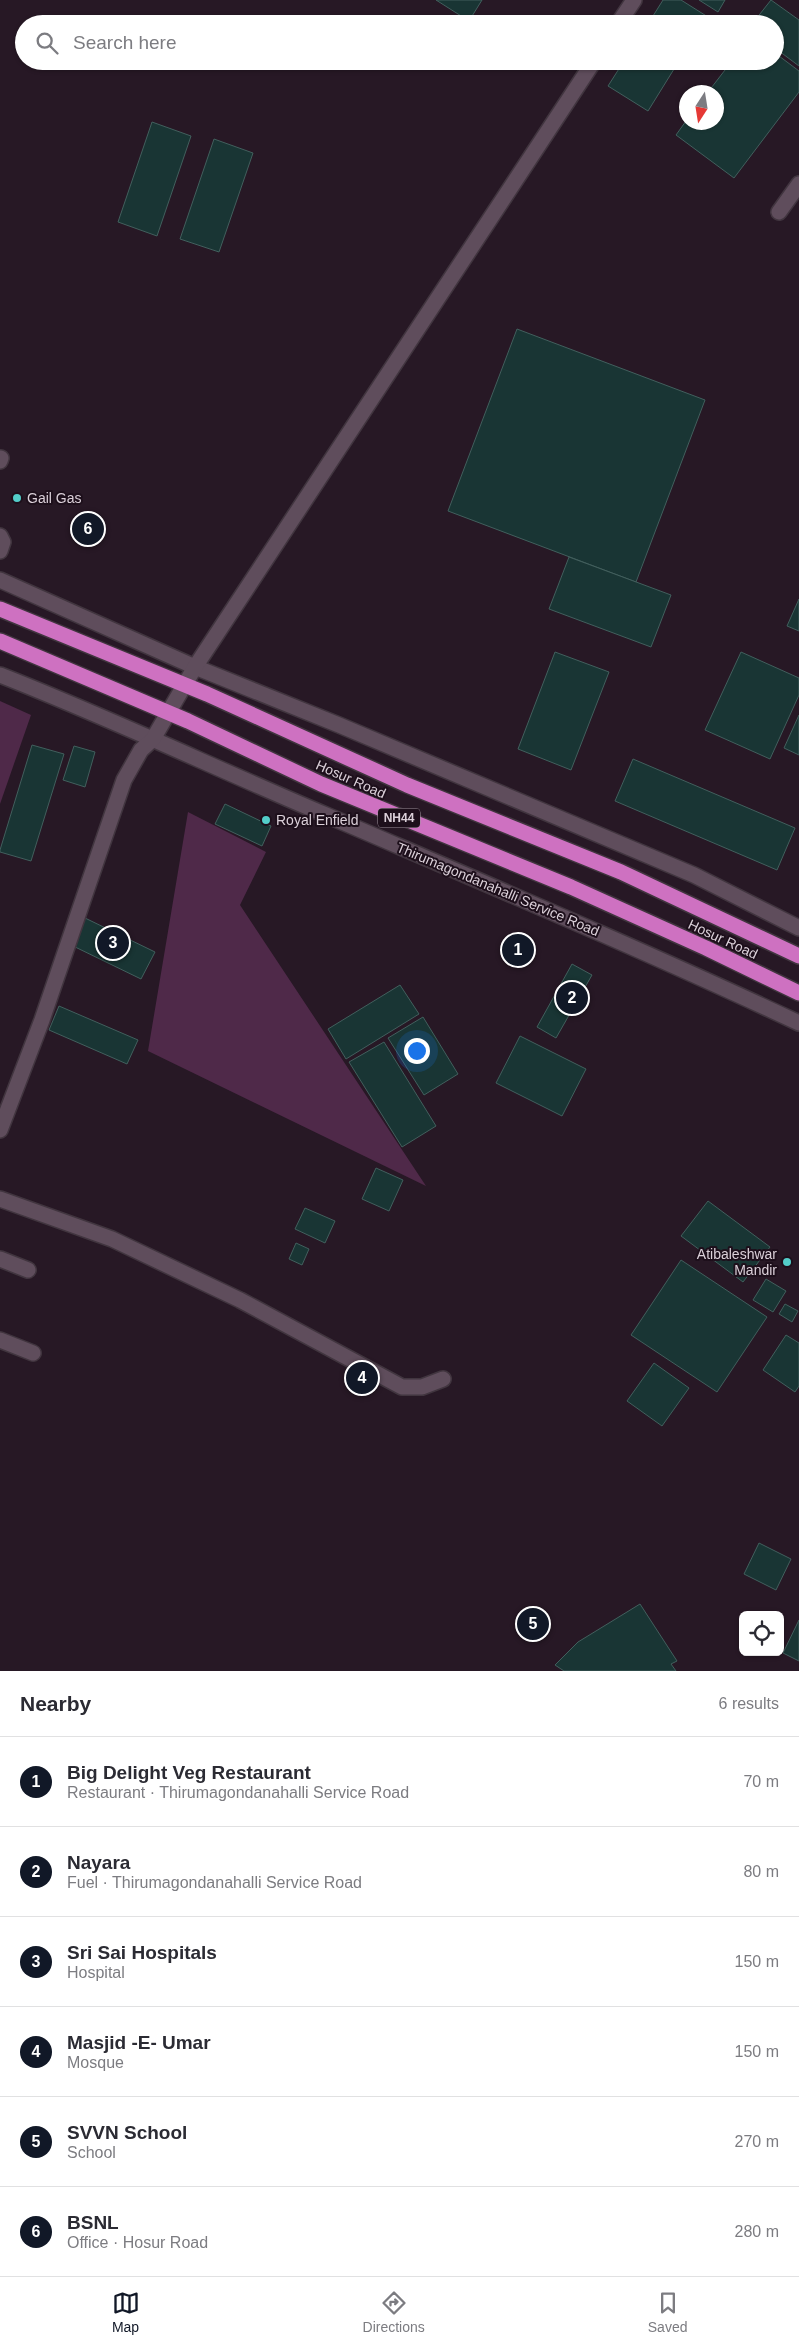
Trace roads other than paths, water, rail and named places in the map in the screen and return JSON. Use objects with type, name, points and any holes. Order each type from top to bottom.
[{"type":"highway","name":"Hosur Road","points":[[0,609],[184,684],[407,785],[621,872],[768,939],[799,956]]},
{"type":"highway","name":"Hosur Road","points":[[0,641],[168,713],[330,788],[570,887],[706,948],[799,993]]},
{"type":"street","points":[[624,15],[634,0]]},
{"type":"street","points":[[0,1130],[42,1020],[124,780],[141,750],[153,739],[184,684],[588,70]]},
{"type":"street","points":[[779,212],[799,184]]},
{"type":"street","points":[[0,536],[3,542],[0,551]]},
{"type":"street","points":[[0,580],[196,667],[339,725],[694,876],[799,928]]},
{"type":"street","name":"Thirumagondanahalli Service Road","points":[[0,675],[74,704],[502,890],[799,1023]]},
{"type":"street","points":[[0,1199],[112,1238],[240,1300],[402,1388],[422,1387],[443,1379]]},
{"type":"street","points":[[0,1259],[28,1270]]},
{"type":"street","points":[[0,1340],[33,1353]]},
{"type":"place","name":"Gail Gas","points":[[17,498]]},
{"type":"place","name":"BSNL","points":[[88,529]]},
{"type":"place","name":"Royal Enfield","points":[[266,820]]},
{"type":"place","name":"Sri Sai Hospitals","points":[[113,943]]},
{"type":"place","name":"Big Delight Veg Restaurant","points":[[518,950]]},
{"type":"place","name":"Nayara","points":[[572,998]]},
{"type":"place","name":"Atibaleshwar Mandir","points":[[787,1262]]},
{"type":"place","name":"Masjid -E- Umar","points":[[362,1378]]},
{"type":"place","name":"SVVN School","points":[[533,1624]]}]
